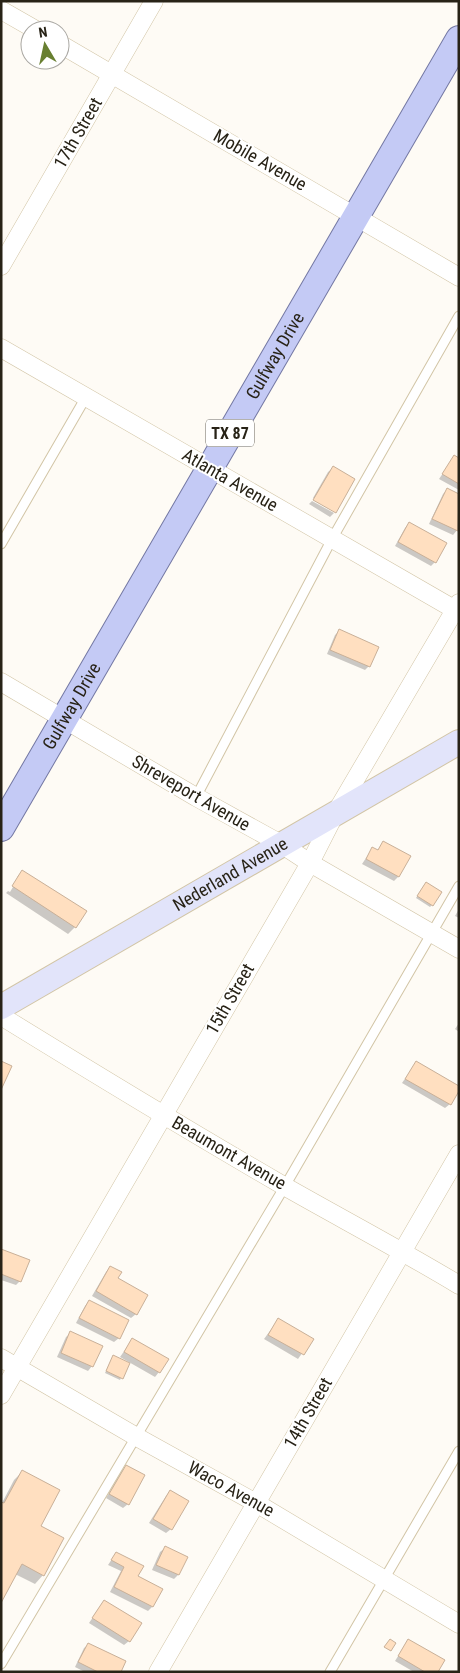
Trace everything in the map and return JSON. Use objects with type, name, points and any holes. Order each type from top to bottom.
[{"type":"main road","name":"Gulfway Drive","points":[[1,828],[459,39]]},
{"type":"street","name":"17th Street","points":[[1,266],[154,1]]},
{"type":"street","points":[[1,10],[20,21]]},
{"type":"street","name":"Mobile Avenue","points":[[70,50],[459,277]]},
{"type":"street","name":"Atlanta Avenue","points":[[1,348],[332,539],[458,608]]},
{"type":"street","name":"15th Street","points":[[1,1395],[310,863],[335,814],[458,608]]},
{"type":"street","name":"Shreveport Avenue","points":[[1,682],[196,797],[281,844],[310,863],[459,948]]},
{"type":"street","name":"Nederland Avenue","points":[[1,1007],[459,742]]},
{"type":"street","name":"Beaumont Avenue","points":[[1,1016],[163,1115],[459,1285]]},
{"type":"street","name":"14th Street","points":[[158,1672],[459,1154]]},
{"type":"street","name":"Waco Avenue","points":[[1,1358],[135,1436],[256,1503],[459,1624]]},
{"type":"lane","points":[[196,797],[332,539],[459,316]]},
{"type":"lane","points":[[1,544],[86,397]]},
{"type":"lane","points":[[1,1664],[285,1186],[459,886]]},
{"type":"lane","points":[[330,1672],[459,1451]]},
{"type":"building","points":[[454,455],[459,458],[459,484],[442,474]]},
{"type":"building","points":[[333,466],[355,479],[336,513],[313,500]]},
{"type":"building","points":[[447,488],[459,494],[458,531],[432,519]]},
{"type":"building","points":[[409,522],[447,543],[436,563],[398,542]]},
{"type":"building","points":[[339,629],[379,647],[370,667],[330,650]]},
{"type":"building","points":[[383,841],[411,856],[399,877],[366,859],[372,847],[378,850]]},
{"type":"building","points":[[22,870],[87,911],[76,928],[12,886]]},
{"type":"building","points":[[426,882],[442,892],[433,906],[417,896]]},
{"type":"building","points":[[1,1061],[12,1066],[1,1090]]},
{"type":"building","points":[[416,1061],[459,1086],[459,1091],[451,1105],[405,1079]]},
{"type":"building","points":[[1,1249],[30,1260],[21,1282],[1,1274]]},
{"type":"building","points":[[110,1266],[122,1272],[118,1278],[148,1295],[137,1315],[96,1291]]},
{"type":"building","points":[[89,1300],[129,1320],[120,1339],[79,1318]]},
{"type":"building","points":[[278,1318],[314,1339],[304,1355],[268,1335]]},
{"type":"building","points":[[70,1331],[103,1346],[93,1367],[61,1353]]},
{"type":"building","points":[[132,1338],[169,1359],[160,1373],[124,1352]]},
{"type":"building","points":[[113,1355],[130,1363],[123,1379],[106,1371]]},
{"type":"building","points":[[126,1465],[145,1475],[129,1505],[109,1494]]},
{"type":"building","points":[[22,1470],[60,1490],[41,1526],[64,1538],[44,1576],[22,1564],[1,1603],[1,1502],[4,1503]]},
{"type":"building","points":[[170,1490],[189,1501],[172,1530],[153,1519]]},
{"type":"building","points":[[165,1546],[188,1557],[179,1575],[156,1565]]},
{"type":"building","points":[[116,1552],[144,1566],[138,1576],[163,1589],[153,1607],[114,1587],[124,1567],[111,1560]]},
{"type":"building","points":[[104,1600],[142,1623],[130,1642],[92,1618]]},
{"type":"building","points":[[390,1639],[396,1643],[391,1651],[384,1647]]},
{"type":"building","points":[[408,1639],[445,1660],[438,1672],[425,1672],[398,1656]]},
{"type":"building","points":[[88,1643],[126,1661],[121,1672],[98,1672],[78,1662]]}]
